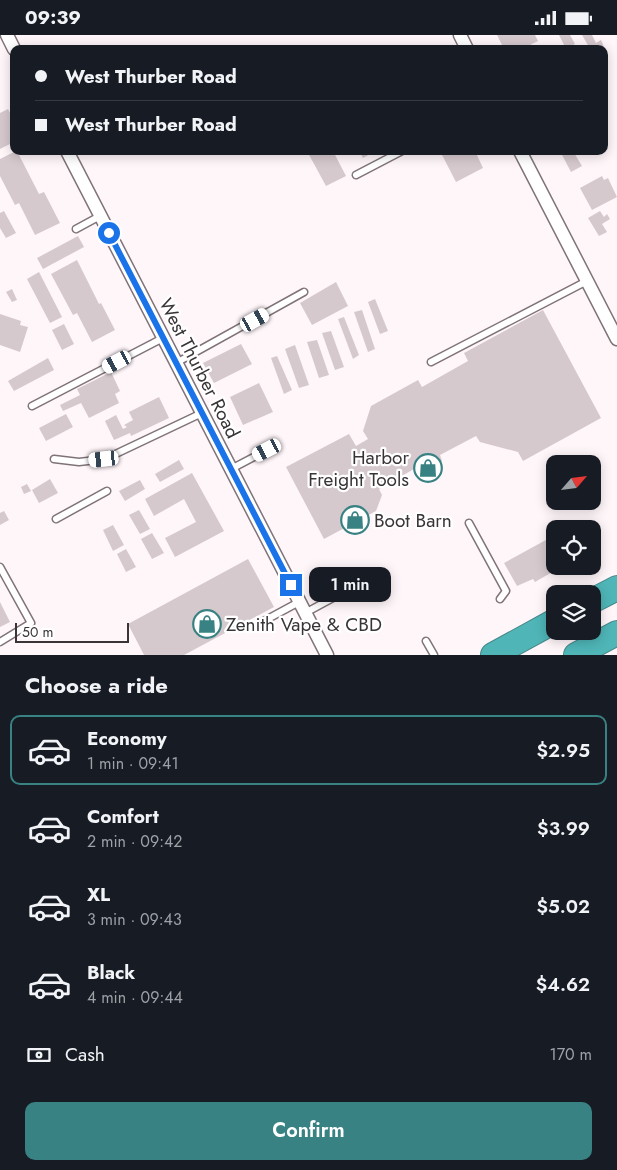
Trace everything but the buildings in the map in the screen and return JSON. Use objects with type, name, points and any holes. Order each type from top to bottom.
[{"type":"highway","points":[[601,596],[617,588]]},
{"type":"highway","points":[[493,655],[546,626]]},
{"type":"highway","points":[[576,655],[617,633]]},
{"type":"street","name":"West Thurber Road","points":[[69,155],[327,655]]},
{"type":"street","points":[[522,155],[617,339]]},
{"type":"lane","points":[[356,175],[394,155]]},
{"type":"lane","points":[[76,229],[100,216]]},
{"type":"lane","points":[[432,363],[587,281]]},
{"type":"lane","points":[[176,363],[304,292]]},
{"type":"lane","points":[[32,406],[163,337]]},
{"type":"lane","points":[[54,459],[79,462],[104,459],[202,413]]},
{"type":"lane","points":[[231,469],[267,450]]},
{"type":"lane","points":[[56,519],[106,491]]},
{"type":"lane","points":[[470,523],[506,591],[500,599]]},
{"type":"lane","points":[[0,567],[31,623],[0,642]]},
{"type":"lane","points":[[262,622],[342,593]]},
{"type":"lane","points":[[426,641],[434,655]]},
{"type":"place","name":"Harbor Freight Tools","points":[[428,468]]},
{"type":"place","name":"Boot Barn","points":[[355,520]]},
{"type":"place","name":"Zenith Vape & CBD","points":[[207,624]]},
{"type":"route","points":[[109,233],[291,585]]}]
